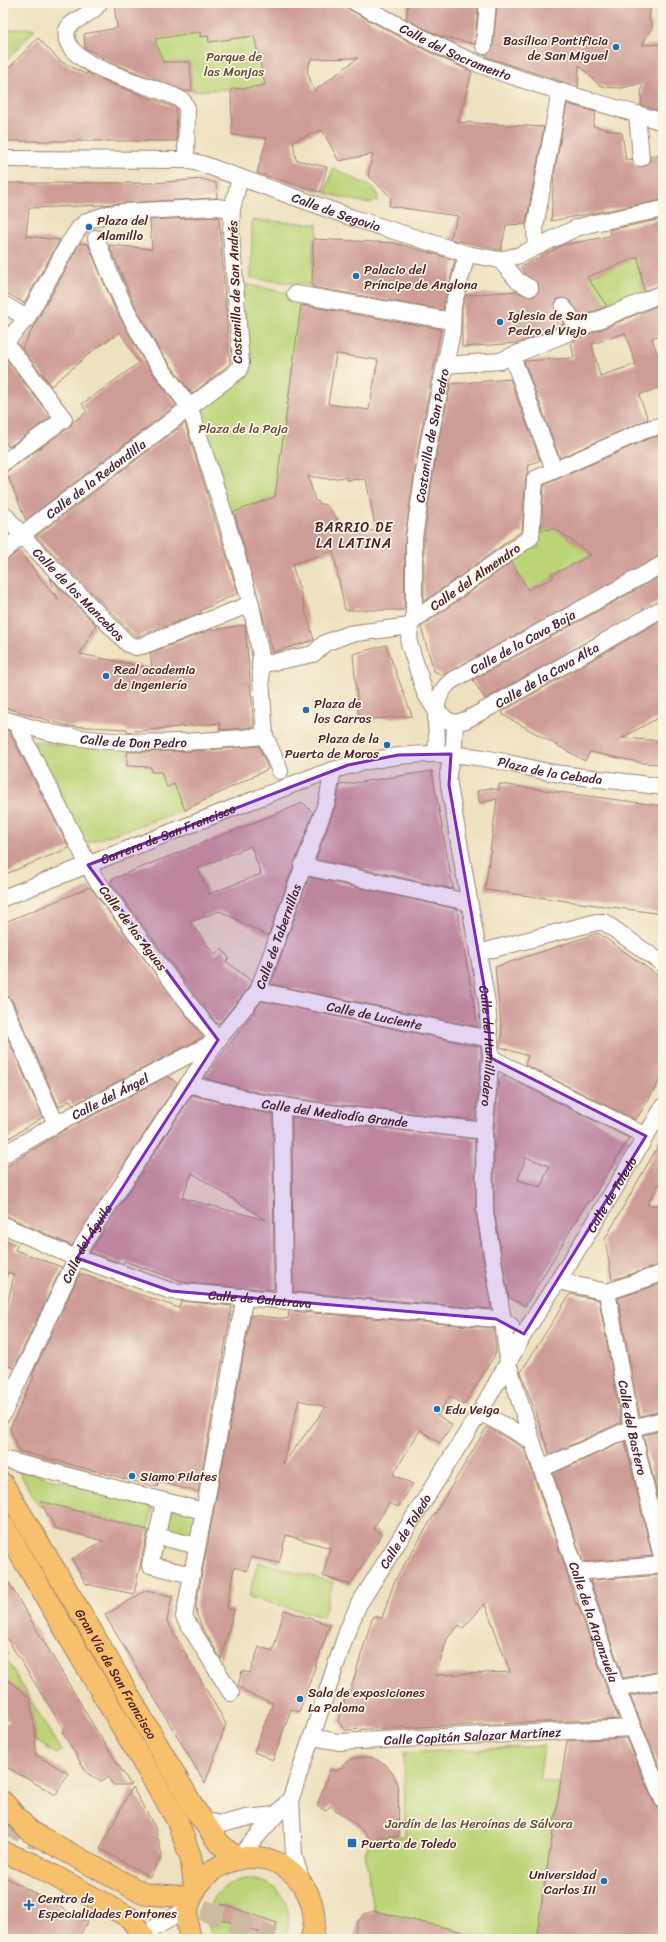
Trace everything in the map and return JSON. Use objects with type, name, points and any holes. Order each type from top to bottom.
[{"type":"main road","name":"Gran Vía de San Francisco","points":[[3,1484],[204,1822],[218,1842],[237,1859]]},
{"type":"main road","name":"Gran Vía de San Francisco","points":[[3,1525],[177,1820],[191,1858],[192,1899],[188,1922],[191,1939]]},
{"type":"main road","points":[[3,1802],[29,1831],[144,1894],[192,1899],[212,1870],[224,1863],[237,1859],[255,1857],[273,1861],[289,1869],[302,1882],[312,1900],[316,1937]]},
{"type":"main road","points":[[3,1852],[33,1864],[130,1918],[141,1937]]},
{"type":"street","points":[[99,3],[86,16],[70,24],[67,30],[71,47],[84,60],[100,69],[180,99],[186,104],[186,160]]},
{"type":"street","name":"Calle del Sacramento","points":[[356,3],[430,42],[482,54],[560,91],[663,122]]},
{"type":"street","points":[[482,54],[488,3]]},
{"type":"street","points":[[536,247],[535,228],[560,91]]},
{"type":"street","points":[[637,114],[640,158]]},
{"type":"street","name":"Calle de Segovia","points":[[3,160],[186,160],[202,164],[352,218],[467,254],[500,260],[520,255],[576,228],[663,209]]},
{"type":"street","name":"Costanilla de San Andrés","points":[[190,408],[239,370],[241,363],[231,232],[232,209],[240,178]]},
{"type":"street","points":[[3,463],[64,419],[5,344],[27,318],[74,235],[87,221],[95,217],[108,214],[151,210],[216,207],[232,209]]},
{"type":"street","points":[[96,238],[121,299],[150,353],[190,408],[247,605],[261,661],[265,736],[280,771]]},
{"type":"street","name":"Costanilla de San Pedro","points":[[435,709],[425,693],[409,643],[412,623],[414,537],[428,446],[452,332],[453,306],[467,254]]},
{"type":"street","points":[[500,260],[518,281],[530,288]]},
{"type":"street","points":[[445,365],[500,361],[663,293]]},
{"type":"street","points":[[295,294],[452,321]]},
{"type":"street","points":[[3,304],[27,318]]},
{"type":"street","points":[[563,307],[569,314],[577,329]]},
{"type":"street","points":[[512,356],[554,470]]},
{"type":"street","name":"Calle de la Redondilla","points":[[3,552],[190,408]]},
{"type":"street","name":"Calle del Almendro","points":[[412,623],[531,537],[535,479],[645,430],[663,425]]},
{"type":"street","points":[[3,512],[22,536]]},
{"type":"street","name":"Calle de los Mancebos","points":[[22,536],[128,644],[135,647],[142,646],[247,605]]},
{"type":"street","name":"Calle de la Cava Baja","points":[[444,754],[438,734],[435,709],[442,688],[451,681],[663,564]]},
{"type":"street","name":"Calle de la Cava Alta","points":[[456,723],[466,720],[496,704],[663,608]]},
{"type":"street","points":[[261,661],[313,654],[325,643],[349,634],[412,623]]},
{"type":"street","points":[[333,770],[381,758],[444,754],[454,745],[456,723],[447,720],[435,709]]},
{"type":"street","name":"Calle de Don Pedro","points":[[10,721],[67,736],[130,741],[165,742],[265,736]]},
{"type":"street","name":"Calle de las Aguas","points":[[10,721],[96,878],[178,989],[218,1040]]},
{"type":"street","name":"Plaza de la Cebada","points":[[444,754],[490,759],[553,772],[663,787]]},
{"type":"street","name":"Calle del Humilladero","points":[[444,754],[468,902],[487,1004],[491,1058],[484,1131],[485,1212],[503,1320],[508,1363]]},
{"type":"street","name":"Carrera de San Francisco","points":[[3,898],[333,770]]},
{"type":"street","name":"Calle de Tabernillas","points":[[188,1084],[218,1040],[258,991],[302,866],[327,801],[333,770]]},
{"type":"street","points":[[302,866],[468,902]]},
{"type":"street","points":[[478,953],[597,922],[604,922],[663,964]]},
{"type":"street","name":"Calle de Luciente","points":[[258,991],[490,1039]]},
{"type":"street","points":[[3,1004],[56,1124]]},
{"type":"street","name":"Calle del Ángel","points":[[3,1155],[56,1124],[218,1040]]},
{"type":"street","points":[[491,1058],[646,1136]]},
{"type":"street","name":"Calle del Mediodía Grande","points":[[188,1084],[257,1102],[282,1106],[484,1131]]},
{"type":"street","name":"Calle del Águila","points":[[3,1414],[83,1244],[188,1084]]},
{"type":"street","points":[[282,1106],[284,1300]]},
{"type":"street","name":"Calle de Toledo","points":[[302,1882],[294,1856],[291,1798],[348,1629],[359,1604],[480,1412],[524,1334],[558,1281],[663,1107]]},
{"type":"street","name":"Calle de Calatrava","points":[[3,1224],[76,1258],[171,1291],[245,1296],[503,1320],[524,1334]]},
{"type":"street","points":[[558,1281],[607,1292],[663,1273]]},
{"type":"street","name":"Calle del Bastero","points":[[607,1292],[632,1428],[663,1563]]},
{"type":"street","points":[[231,1693],[184,1617],[245,1296]]},
{"type":"street","name":"Calle de la Arganzuela","points":[[508,1363],[532,1441],[543,1468],[576,1572],[617,1689],[663,1800]]},
{"type":"street","points":[[480,1412],[532,1441]]},
{"type":"street","points":[[543,1468],[632,1428],[663,1420]]},
{"type":"street","points":[[3,1459],[203,1511]]},
{"type":"street","points":[[164,1501],[150,1565],[192,1575]]},
{"type":"street","points":[[157,1536],[197,1546]]},
{"type":"street","points":[[576,1572],[663,1563]]},
{"type":"street","points":[[617,1689],[663,1680]]},
{"type":"street","name":"Calle Capitán Salazar Martínez","points":[[312,1737],[339,1742],[633,1728]]},
{"type":"street","name":"Calle de Toledo","points":[[237,1859],[291,1798]]},
{"type":"street","points":[[204,1822],[222,1824],[246,1818],[275,1815]]},
{"type":"street","points":[[141,1937],[192,1899]]},
{"type":"highlighted area","points":[[451,754],[449,785],[487,1003],[491,1058],[646,1136],[524,1334],[496,1319],[171,1291],[77,1258],[218,1040],[88,865],[348,765],[398,755]]},
{"type":"green space","points":[[25,28],[35,29],[3,64],[3,31]]},
{"type":"green space","name":"Parque de las Monjas","points":[[271,28],[255,43],[265,84],[254,88],[192,91],[190,62],[163,62],[158,48],[157,38],[200,32],[200,37],[208,37],[209,42],[238,38]]},
{"type":"green space","points":[[333,168],[375,189],[378,195],[377,201],[365,203],[325,193]]},
{"type":"green space","points":[[252,220],[317,224],[317,240],[313,240],[312,286],[251,278]]},
{"type":"green space","points":[[637,251],[644,296],[609,309],[587,277],[628,262],[626,255]]},
{"type":"green space","name":"Plaza de la Paja","points":[[243,284],[302,296],[275,497],[225,516],[197,415],[248,368]]},
{"type":"green space","points":[[556,529],[591,555],[552,575],[553,578],[523,593],[525,585],[510,560],[527,549],[538,548],[538,530]]},
{"type":"green space","points":[[33,741],[62,746],[161,750],[185,810],[84,844]]},
{"type":"green space","points":[[18,1470],[153,1505],[148,1530],[47,1503],[40,1507]]},
{"type":"green space","points":[[174,1507],[198,1513],[191,1540],[164,1530],[167,1512]]},
{"type":"green space","points":[[258,1562],[333,1582],[323,1617],[249,1597]]},
{"type":"green space","points":[[3,1648],[8,1655],[5,1657],[61,1751],[57,1754],[36,1741],[34,1724],[30,1711],[3,1676]]},
{"type":"green space","name":"Jardín de las Heroínas de Sálvora","points":[[544,1746],[539,1780],[560,1783],[536,1939],[491,1939],[374,1911],[365,1852],[371,1841],[378,1837],[405,1836],[404,1753]]},
{"type":"green space","points":[[248,1879],[272,1886],[282,1897],[288,1911],[289,1918],[286,1933],[283,1939],[214,1939],[209,1926],[208,1918],[209,1911],[215,1897],[219,1891],[228,1885]],"holes":[[[219,1906],[278,1927],[275,1935],[273,1934],[272,1936],[234,1925],[216,1914]]]},
{"type":"building","points":[[114,3],[337,3],[429,52],[472,72],[458,122],[544,127],[526,224],[506,225],[501,250],[450,239],[458,216],[389,206],[391,197],[368,175],[373,154],[339,161],[322,130],[293,141],[296,160],[327,167],[320,192],[257,173],[267,138],[232,135],[231,89],[265,85],[254,36],[209,42],[208,36],[200,37],[200,32],[155,39],[163,62],[190,62],[192,91],[184,91],[117,65],[85,48],[84,34],[117,28]],"holes":[[[358,58],[314,91],[307,71],[311,59]]]},
{"type":"building","points":[[408,3],[478,3],[475,44],[439,36],[406,19]]},
{"type":"building","points":[[497,3],[651,3],[649,20],[652,24],[652,28],[642,45],[663,44],[663,112],[641,105],[642,83],[622,88],[605,87],[598,84],[579,65],[578,87],[486,57],[493,47]]},
{"type":"building","points":[[38,38],[60,61],[87,75],[87,72],[109,83],[176,108],[177,141],[3,141],[3,74]]},
{"type":"building","points":[[567,104],[596,112],[593,126],[622,133],[626,160],[632,159],[637,166],[646,166],[650,162],[650,156],[663,154],[663,200],[551,221],[554,174]]},
{"type":"building","points":[[202,179],[216,183],[217,198],[29,208],[26,236],[60,240],[24,303],[3,291],[3,183],[154,183]]},
{"type":"building","points":[[219,217],[230,364],[192,394],[158,348],[133,301],[109,245],[152,249],[150,220]]},
{"type":"building","points":[[663,220],[663,284],[644,291],[638,257],[587,277],[607,306],[581,317],[570,301],[561,298],[557,300],[554,308],[564,324],[519,343],[462,347],[462,307],[466,295],[516,291],[526,296],[534,296],[538,292],[538,284],[525,274],[521,267],[563,245],[610,236],[609,230]]},
{"type":"building","name":"Palacio del Príncipe de Anglona","points":[[313,239],[395,243],[455,260],[443,310],[312,287]]},
{"type":"building","points":[[80,243],[88,244],[115,309],[142,358],[176,405],[26,520],[6,472],[70,427],[73,422],[87,412],[82,404],[139,363],[120,332],[94,350],[51,386],[22,348]]},
{"type":"building","points":[[663,303],[663,334],[652,338],[663,371],[663,386],[639,395],[648,419],[560,458],[524,361],[574,358],[571,342]],"holes":[[[625,333],[636,364],[600,376],[592,344]]]},
{"type":"building","points":[[301,305],[441,329],[419,444],[405,536],[404,610],[345,610],[333,551],[292,564],[314,640],[273,652],[234,512],[275,497]],"holes":[[[336,354],[378,360],[369,410],[328,404]],[[308,476],[328,479],[347,477],[347,480],[366,479],[376,531],[335,529],[337,518],[326,505],[315,501]]]},
{"type":"building","points":[[3,355],[51,417],[9,447],[3,439]]},
{"type":"building","points":[[510,379],[540,460],[529,465],[526,478],[522,531],[424,602],[424,538],[437,448],[451,384]]},
{"type":"building","points":[[185,423],[238,593],[201,610],[201,613],[136,637],[36,536]]},
{"type":"building","points":[[663,435],[663,555],[443,675],[434,671],[421,627],[512,562],[528,590],[553,578],[552,575],[591,555],[556,529],[541,530],[544,485],[648,439]]},
{"type":"building","points":[[19,551],[59,601],[50,578],[96,625],[80,654],[152,668],[150,653],[210,630],[245,625],[254,727],[220,730],[220,723],[127,732],[127,729],[68,726],[3,707],[3,561],[9,559]]},
{"type":"building","points":[[663,575],[663,599],[485,699],[473,680]]},
{"type":"building","points":[[663,619],[663,715],[622,738],[663,741],[663,764],[643,763],[590,752],[585,761],[503,715],[503,711]]},
{"type":"building","points":[[386,645],[412,716],[359,720],[353,654]]},
{"type":"building","points":[[3,729],[9,731],[69,848],[3,875]]},
{"type":"building","points":[[259,746],[268,769],[185,810],[174,784],[167,787],[161,772],[151,772],[151,767],[127,766],[127,752],[192,751]]},
{"type":"building","points":[[432,771],[453,889],[316,859],[336,804],[340,785]]},
{"type":"building","points":[[499,784],[663,806],[663,914],[485,890],[497,799],[480,803],[477,791],[489,788],[499,790]]},
{"type":"building","points":[[303,803],[313,813],[268,936],[220,911],[190,922],[215,955],[222,949],[229,958],[226,961],[251,981],[250,986],[220,1023],[216,1023],[111,883],[112,879]],"holes":[[[251,846],[261,874],[209,894],[198,868]]]},
{"type":"building","points":[[309,877],[457,909],[478,1027],[271,984]]},
{"type":"building","points":[[90,887],[203,1037],[73,1105],[70,1100],[59,1107],[12,1000],[8,996],[3,995],[3,923]]},
{"type":"building","points":[[598,933],[663,979],[663,1075],[636,1120],[525,1065],[528,1056],[500,1047],[502,1034],[495,967]]},
{"type":"building","points":[[262,1001],[481,1047],[475,1120],[331,1104],[259,1093],[204,1078]]},
{"type":"building","points":[[3,1028],[43,1117],[3,1142]]},
{"type":"building","points":[[168,1076],[177,1083],[72,1246],[3,1214],[3,1169],[61,1132]]},
{"type":"building","points":[[505,1076],[629,1138],[590,1202],[588,1201],[525,1306],[509,1298],[494,1211],[494,1131],[499,1079]],"holes":[[[526,1157],[549,1166],[541,1187],[518,1180]]]},
{"type":"building","points":[[192,1095],[273,1114],[274,1290],[187,1283],[124,1261],[123,1264],[90,1252]],"holes":[[[192,1173],[266,1220],[182,1198]]]},
{"type":"building","points":[[292,1117],[475,1139],[476,1213],[491,1309],[293,1292]]},
{"type":"building","points":[[663,1137],[663,1184],[658,1185],[647,1205],[663,1206],[663,1264],[612,1280],[605,1239]]},
{"type":"building","points":[[3,1239],[17,1245],[15,1250],[62,1267],[14,1368],[3,1364],[3,1323],[14,1275],[8,1272],[5,1280],[3,1280]]},
{"type":"building","points":[[81,1274],[179,1308],[181,1301],[232,1306],[198,1492],[159,1482],[157,1487],[19,1451],[10,1428],[34,1376],[32,1375],[79,1275]]},
{"type":"building","points":[[663,1283],[663,1411],[640,1416],[618,1298]]},
{"type":"building","points":[[570,1294],[599,1300],[621,1422],[550,1455],[521,1372]]},
{"type":"building","points":[[289,1311],[494,1328],[496,1353],[464,1405],[450,1396],[437,1415],[452,1425],[440,1443],[420,1430],[393,1475],[413,1484],[398,1507],[389,1503],[373,1529],[382,1534],[350,1585],[323,1576],[330,1548],[286,1535],[279,1563],[251,1557],[247,1571],[234,1567],[227,1609],[234,1610],[221,1659],[202,1627],[197,1615],[196,1604],[251,1315],[288,1319]],"holes":[[[299,1400],[326,1407],[283,1464]]]},
{"type":"building","points":[[487,1427],[524,1448],[565,1566],[576,1605],[577,1603],[619,1719],[345,1730],[338,1721],[346,1695],[349,1695],[373,1616],[382,1618],[395,1580]],"holes":[[[485,1604],[510,1672],[436,1675],[447,1639],[459,1625],[463,1628]]]},
{"type":"building","points":[[663,1430],[663,1520],[643,1435]]},
{"type":"building","points":[[625,1441],[652,1556],[583,1562],[553,1474]]},
{"type":"building","points":[[40,1501],[148,1530],[134,1594],[86,1584],[72,1559],[103,1541],[55,1528]]},
{"type":"building","points":[[3,1573],[95,1728],[131,1785],[113,1785],[108,1777],[101,1781],[87,1773],[62,1732],[64,1730],[3,1632]]},
{"type":"building","points":[[663,1575],[663,1671],[623,1678],[590,1580]]},
{"type":"building","points":[[145,1591],[172,1596],[167,1621],[226,1724],[205,1783],[105,1615]]},
{"type":"building","points":[[284,1610],[330,1625],[299,1712],[291,1709],[273,1760],[254,1752],[273,1703],[251,1695],[238,1686],[242,1671],[250,1673],[259,1647],[273,1651]]},
{"type":"building","points":[[3,1676],[30,1698],[35,1730],[36,1755],[68,1773],[56,1795],[3,1765],[3,1724],[10,1722],[3,1711]]},
{"type":"building","points":[[663,1690],[663,1775],[630,1696]]},
{"type":"building","name":"Universidad Carlos III","points":[[627,1738],[654,1804],[658,1808],[663,1809],[663,1939],[536,1939],[567,1741]]},
{"type":"building","points":[[363,1757],[373,1758],[386,1765],[395,1777],[398,1789],[399,1836],[378,1837],[378,1848],[358,1826],[330,1806],[326,1811],[317,1806],[330,1769],[337,1771],[352,1759]]},
{"type":"building","points":[[132,1787],[155,1827],[162,1855],[150,1877],[100,1849]]},
{"type":"building","name":"Centro de Especialidades Pontones","points":[[3,1876],[87,1922],[78,1939],[3,1939]]},
{"type":"building","points":[[222,1904],[277,1923],[272,1936],[217,1918]]},
{"type":"building","points":[[374,1911],[472,1934],[472,1939],[354,1939],[357,1923],[364,1914]]},
{"type":"tunnel","points":[[3,1824],[39,1840]]},
{"type":"tunnel","points":[[174,1898],[274,1939]]},
{"type":"place","name":"Basílica Pontificia de San Miguel","points":[[616,47]]},
{"type":"place","name":"Plaza del Alamillo","points":[[89,227]]},
{"type":"place","name":"Palacio del Príncipe de Anglona","points":[[356,276]]},
{"type":"place","name":"Iglesia de San Pedro el Viejo","points":[[500,322]]},
{"type":"place","name":"Real academia de ingeniería","points":[[106,676]]},
{"type":"place","name":"Plaza de los Carros","points":[[306,710]]},
{"type":"place","name":"Plaza de la Puerta de Moros","points":[[387,745]]},
{"type":"place","name":"Edu Veiga","points":[[437,1409]]},
{"type":"place","name":"Siamo Pilates","points":[[132,1476]]},
{"type":"place","name":"Sala de exposiciones La Paloma","points":[[300,1699]]},
{"type":"place","name":"Puerta de Toledo","points":[[352,1843]]},
{"type":"place","name":"Universidad Carlos III","points":[[604,1881]]},
{"type":"place","name":"Centro de Especialidades Pontones","points":[[29,1905]]},
{"type":"district","name":"BARRIO DE LA LATINA","points":[[354,536]]}]
